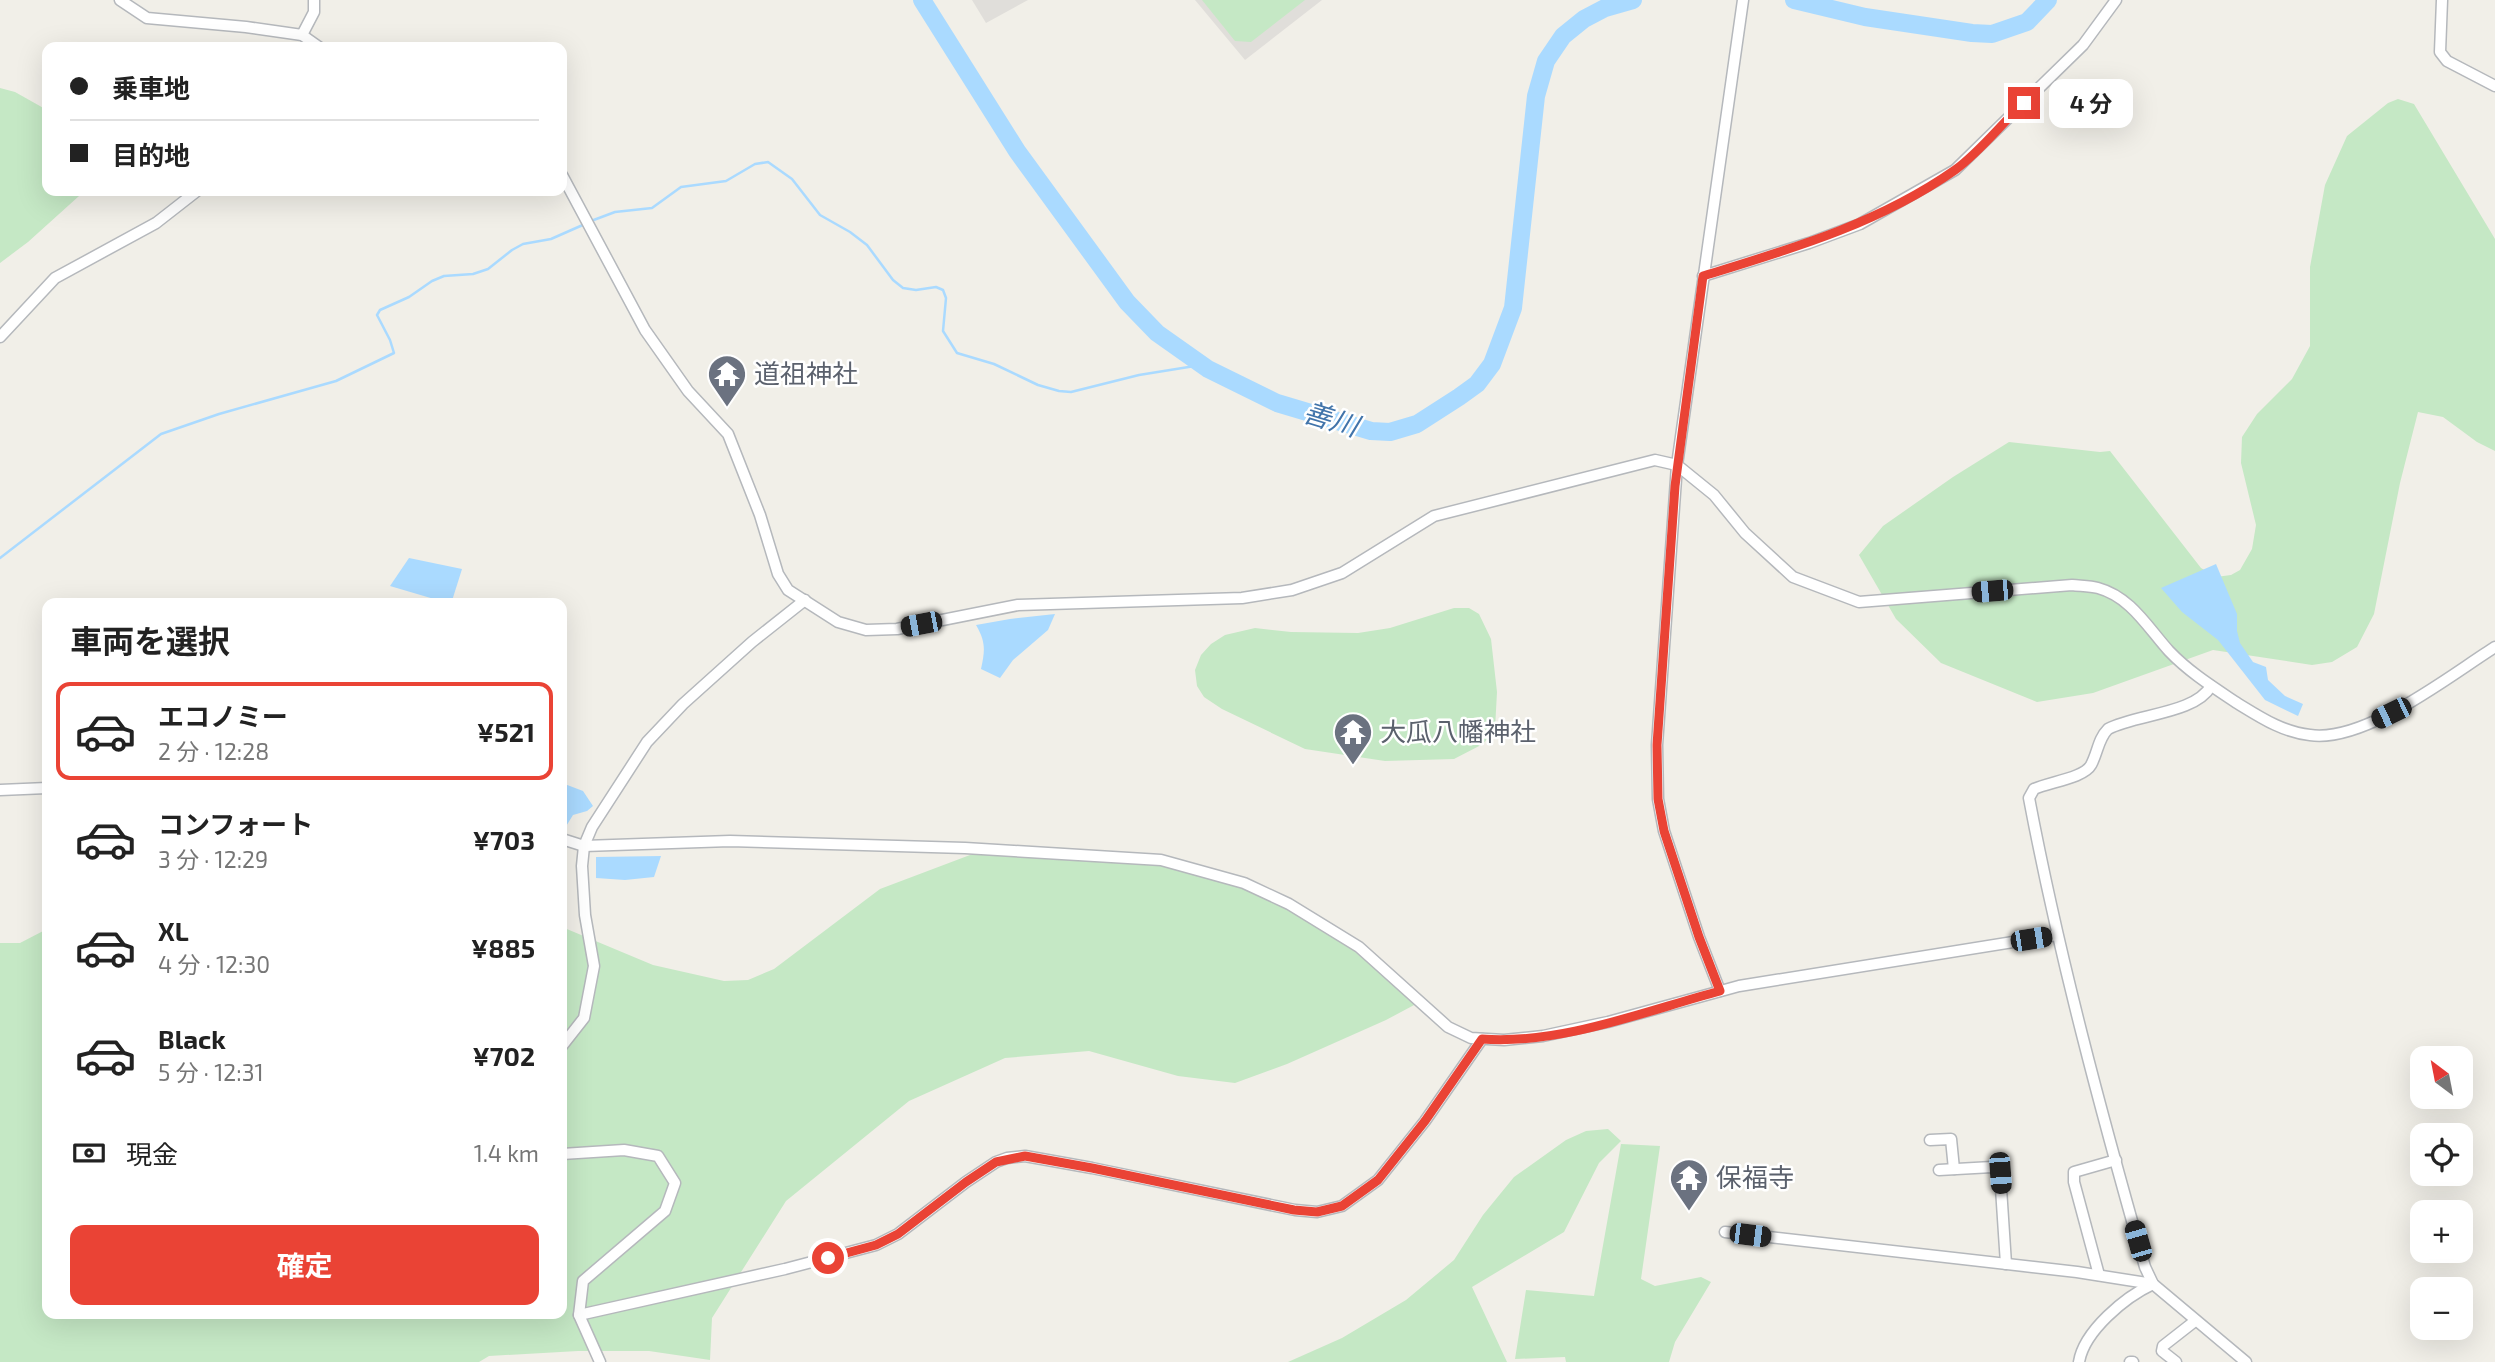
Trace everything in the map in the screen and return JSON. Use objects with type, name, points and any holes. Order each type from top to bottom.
[{"type":"street","points":[[120,0],[147,19],[246,27],[302,35],[312,42]]},
{"type":"street","points":[[302,35],[314,12],[314,0]]},
{"type":"street","points":[[1720,991],[1699,937],[1669,844],[1658,799],[1657,732],[1677,465],[1743,0]]},
{"type":"street","points":[[1703,276],[1860,224],[1955,170],[2083,45],[2116,0]]},
{"type":"street","points":[[2442,0],[2440,52],[2447,61],[2495,86]]},
{"type":"street","points":[[567,184],[645,330],[688,391],[728,434],[760,515],[778,574],[788,590],[838,622],[866,630],[897,629],[1018,604],[1242,598],[1292,590],[1342,573],[1434,516],[1655,460],[1677,465],[1714,495],[1745,533],[1793,577],[1859,602],[2072,585],[2098,588],[2120,597],[2138,613],[2188,670],[2211,686],[2264,719],[2286,730],[2311,736],[2359,728],[2391,713],[2495,647]]},
{"type":"street","points":[[0,337],[55,278],[156,223],[191,196]]},
{"type":"street","points":[[567,1040],[584,1018],[594,966],[585,915],[582,866],[584,846],[592,827],[647,742],[683,704],[752,642],[805,600]]},
{"type":"street","points":[[2211,686],[2206,695],[2184,706],[2108,729],[2091,766],[2084,772],[2040,786],[2029,798],[2057,935],[2145,1266],[2153,1284],[2244,1362]]},
{"type":"street","points":[[0,790],[42,788]]},
{"type":"street","points":[[567,841],[584,846],[730,841],[965,848],[1161,860],[1244,883],[1289,904],[1359,947],[1448,1027],[1463,1035],[1482,1039],[1543,1037],[1720,991],[2057,935]]},
{"type":"street","points":[[579,1315],[785,1269],[876,1245],[898,1234],[966,1182],[996,1162],[1007,1158],[1025,1156],[1092,1168],[1294,1210],[1317,1212],[1342,1206],[1378,1180],[1425,1121],[1482,1039]]},
{"type":"street","points":[[1930,1140],[1951,1139],[1954,1169]]},
{"type":"street","points":[[567,1154],[624,1150],[658,1156],[675,1183],[665,1211],[583,1281],[579,1315],[600,1362]]},
{"type":"street","points":[[2099,1275],[2074,1182],[2074,1172],[2116,1160]]},
{"type":"street","points":[[1939,1170],[1992,1167],[2000,1173],[2006,1264]]},
{"type":"street","points":[[1725,1232],[2099,1275],[2153,1284]]},
{"type":"street","points":[[2079,1362],[2081,1349],[2090,1335],[2134,1293],[2153,1284]]},
{"type":"street","points":[[2176,1362],[2162,1350],[2163,1346],[2195,1321]]},
{"type":"shaded area","points":[[972,0],[1028,0],[986,23]]},
{"type":"shaded area","points":[[1195,0],[1322,0],[1245,60]]},
{"type":"green space","points":[[1202,0],[1305,0],[1251,42],[1235,41]]},
{"type":"green space","points":[[0,88],[15,92],[42,107],[42,196],[79,196],[0,263]]},
{"type":"green space","points":[[2398,99],[2414,104],[2495,239],[2495,451],[2477,442],[2443,417],[2418,412],[2400,483],[2374,614],[2357,647],[2332,662],[2312,665],[2213,650],[2093,693],[2037,702],[1941,663],[1896,619],[1859,555],[1883,526],[2009,442],[2110,451],[2201,568],[2216,577],[2231,575],[2240,570],[2252,549],[2256,525],[2241,463],[2242,437],[2257,414],[2292,379],[2310,346],[2310,267],[2325,185],[2347,136],[2388,103]]},
{"type":"green space","points":[[1454,608],[1469,608],[1479,614],[1491,639],[1497,692],[1495,729],[1483,744],[1454,759],[1385,761],[1305,749],[1222,709],[1204,697],[1197,686],[1195,670],[1201,655],[1225,635],[1255,628],[1291,632],[1358,633],[1390,628]]},
{"type":"green space","points":[[1054,847],[1191,865],[1294,900],[1367,950],[1416,1004],[1287,1064],[1235,1083],[1178,1076],[1089,1051],[1005,1058],[909,1101],[786,1201],[712,1318],[710,1360],[649,1351],[578,1351],[489,1356],[479,1362],[0,1362],[0,943],[20,943],[42,932],[42,1319],[567,1319],[567,929],[653,965],[724,981],[748,980],[774,969],[880,889],[970,855]]},
{"type":"green space","points":[[1608,1129],[1621,1141],[1599,1163],[1564,1232],[1472,1287],[1507,1362],[1288,1362],[1342,1338],[1406,1300],[1454,1260],[1483,1215],[1514,1177],[1566,1140],[1586,1131]]},
{"type":"green space","points":[[1621,1144],[1660,1146],[1641,1279],[1655,1286],[1701,1277],[1711,1282],[1675,1342],[1669,1362],[1566,1362],[1565,1357],[1515,1359],[1526,1290],[1594,1296]]},
{"type":"water","points":[[409,558],[462,569],[453,598],[431,598],[390,586]]},
{"type":"water","points":[[2216,564],[2237,614],[2240,643],[2253,662],[2266,667],[2268,680],[2285,696],[2303,704],[2298,716],[2265,700],[2218,640],[2182,612],[2161,588]]},
{"type":"water","points":[[1055,614],[1048,630],[1013,660],[1000,678],[981,669],[984,647],[976,625]]},
{"type":"water","points":[[567,785],[583,791],[593,806],[573,815],[567,825]]},
{"type":"water","points":[[661,856],[654,877],[625,880],[596,878],[596,857]]},
{"type":"waterway","name":"善川","points":[[922,0],[1017,151],[1127,302],[1157,333],[1208,369],[1277,403],[1371,431],[1390,432],[1417,424],[1459,397],[1477,384],[1492,364],[1513,308],[1536,96],[1546,61],[1563,36],[1584,19],[1605,8],[1633,0]]},
{"type":"waterway","name":"善川","points":[[1794,0],[1865,17],[1992,34],[2027,22],[2048,0]]},
{"type":"waterway","points":[[591,221],[615,212],[652,208],[681,187],[726,181],[755,164],[768,162],[792,179],[820,215],[867,245],[893,280],[903,288],[916,290],[936,287],[943,290],[946,298],[943,331],[957,353],[994,364],[1038,385],[1071,392],[1139,375],[1201,365]]},
{"type":"waterway","points":[[0,558],[161,434],[219,414],[336,381],[394,353],[377,315],[380,310],[409,297],[432,281],[444,276],[473,274],[488,269],[523,244],[551,239],[585,224]]},
{"type":"place","name":"道祖神社","points":[[727,408]]},
{"type":"place","name":"大瓜八幡神社","points":[[1353,766]]},
{"type":"place","name":"保福寺","points":[[1689,1212]]},
{"type":"route","points":[[828,1258],[876,1245],[898,1234],[996,1162],[1025,1156],[1294,1210],[1317,1212],[1342,1206],[1378,1180],[1462,1071],[1482,1039],[1543,1037],[1720,991],[1664,831],[1658,799],[1657,745],[1675,486],[1703,276],[1809,243],[1875,216],[1955,170],[2024,103]]}]
